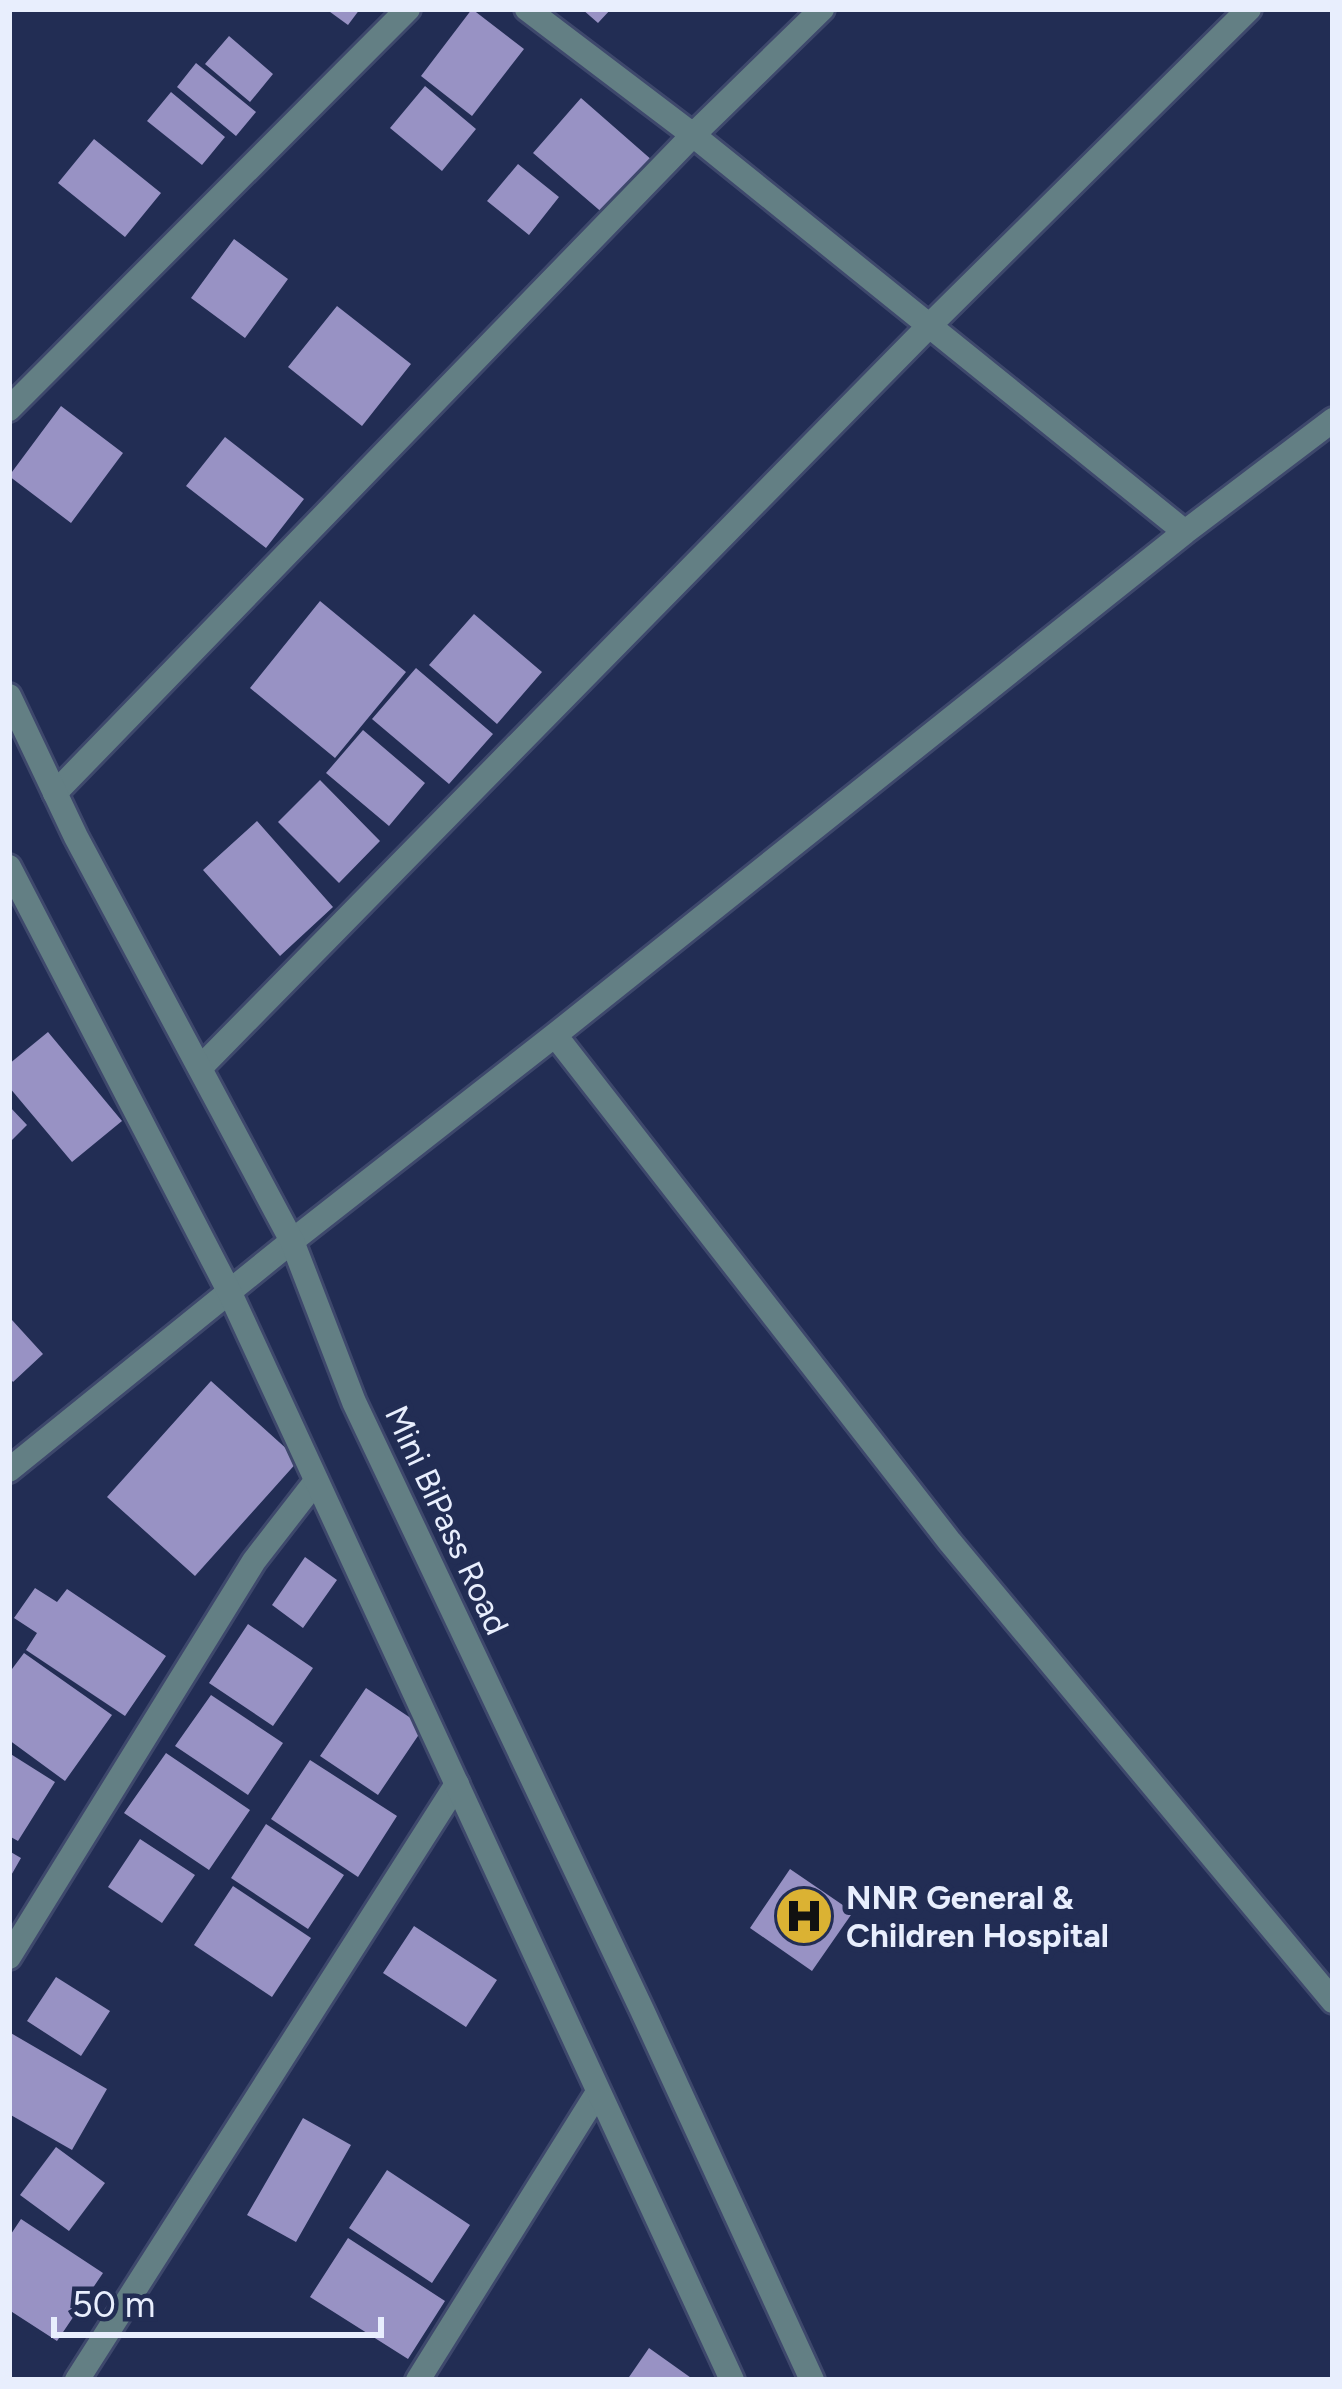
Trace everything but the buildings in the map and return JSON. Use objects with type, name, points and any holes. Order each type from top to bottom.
[{"type":"street","points":[[9,409],[408,9]]},
{"type":"street","points":[[527,9],[693,135],[1186,532]]},
{"type":"street","points":[[55,793],[693,135],[822,9]]},
{"type":"street","points":[[200,1068],[929,326],[1249,9]]},
{"type":"street","points":[[9,1470],[1333,420]]},
{"type":"street","name":"Mini BiPass Road","points":[[9,696],[76,837],[292,1241],[354,1402],[812,2380]]},
{"type":"street","points":[[9,869],[230,1291],[732,2380]]},
{"type":"street","points":[[556,1036],[950,1542],[1333,2002]]},
{"type":"street","points":[[9,1957],[254,1561],[316,1481]]},
{"type":"street","points":[[77,2380],[457,1784]]},
{"type":"street","points":[[418,2380],[598,2092]]},
{"type":"place","name":"NNR General & Children Hospital","points":[[804,1916]]}]
